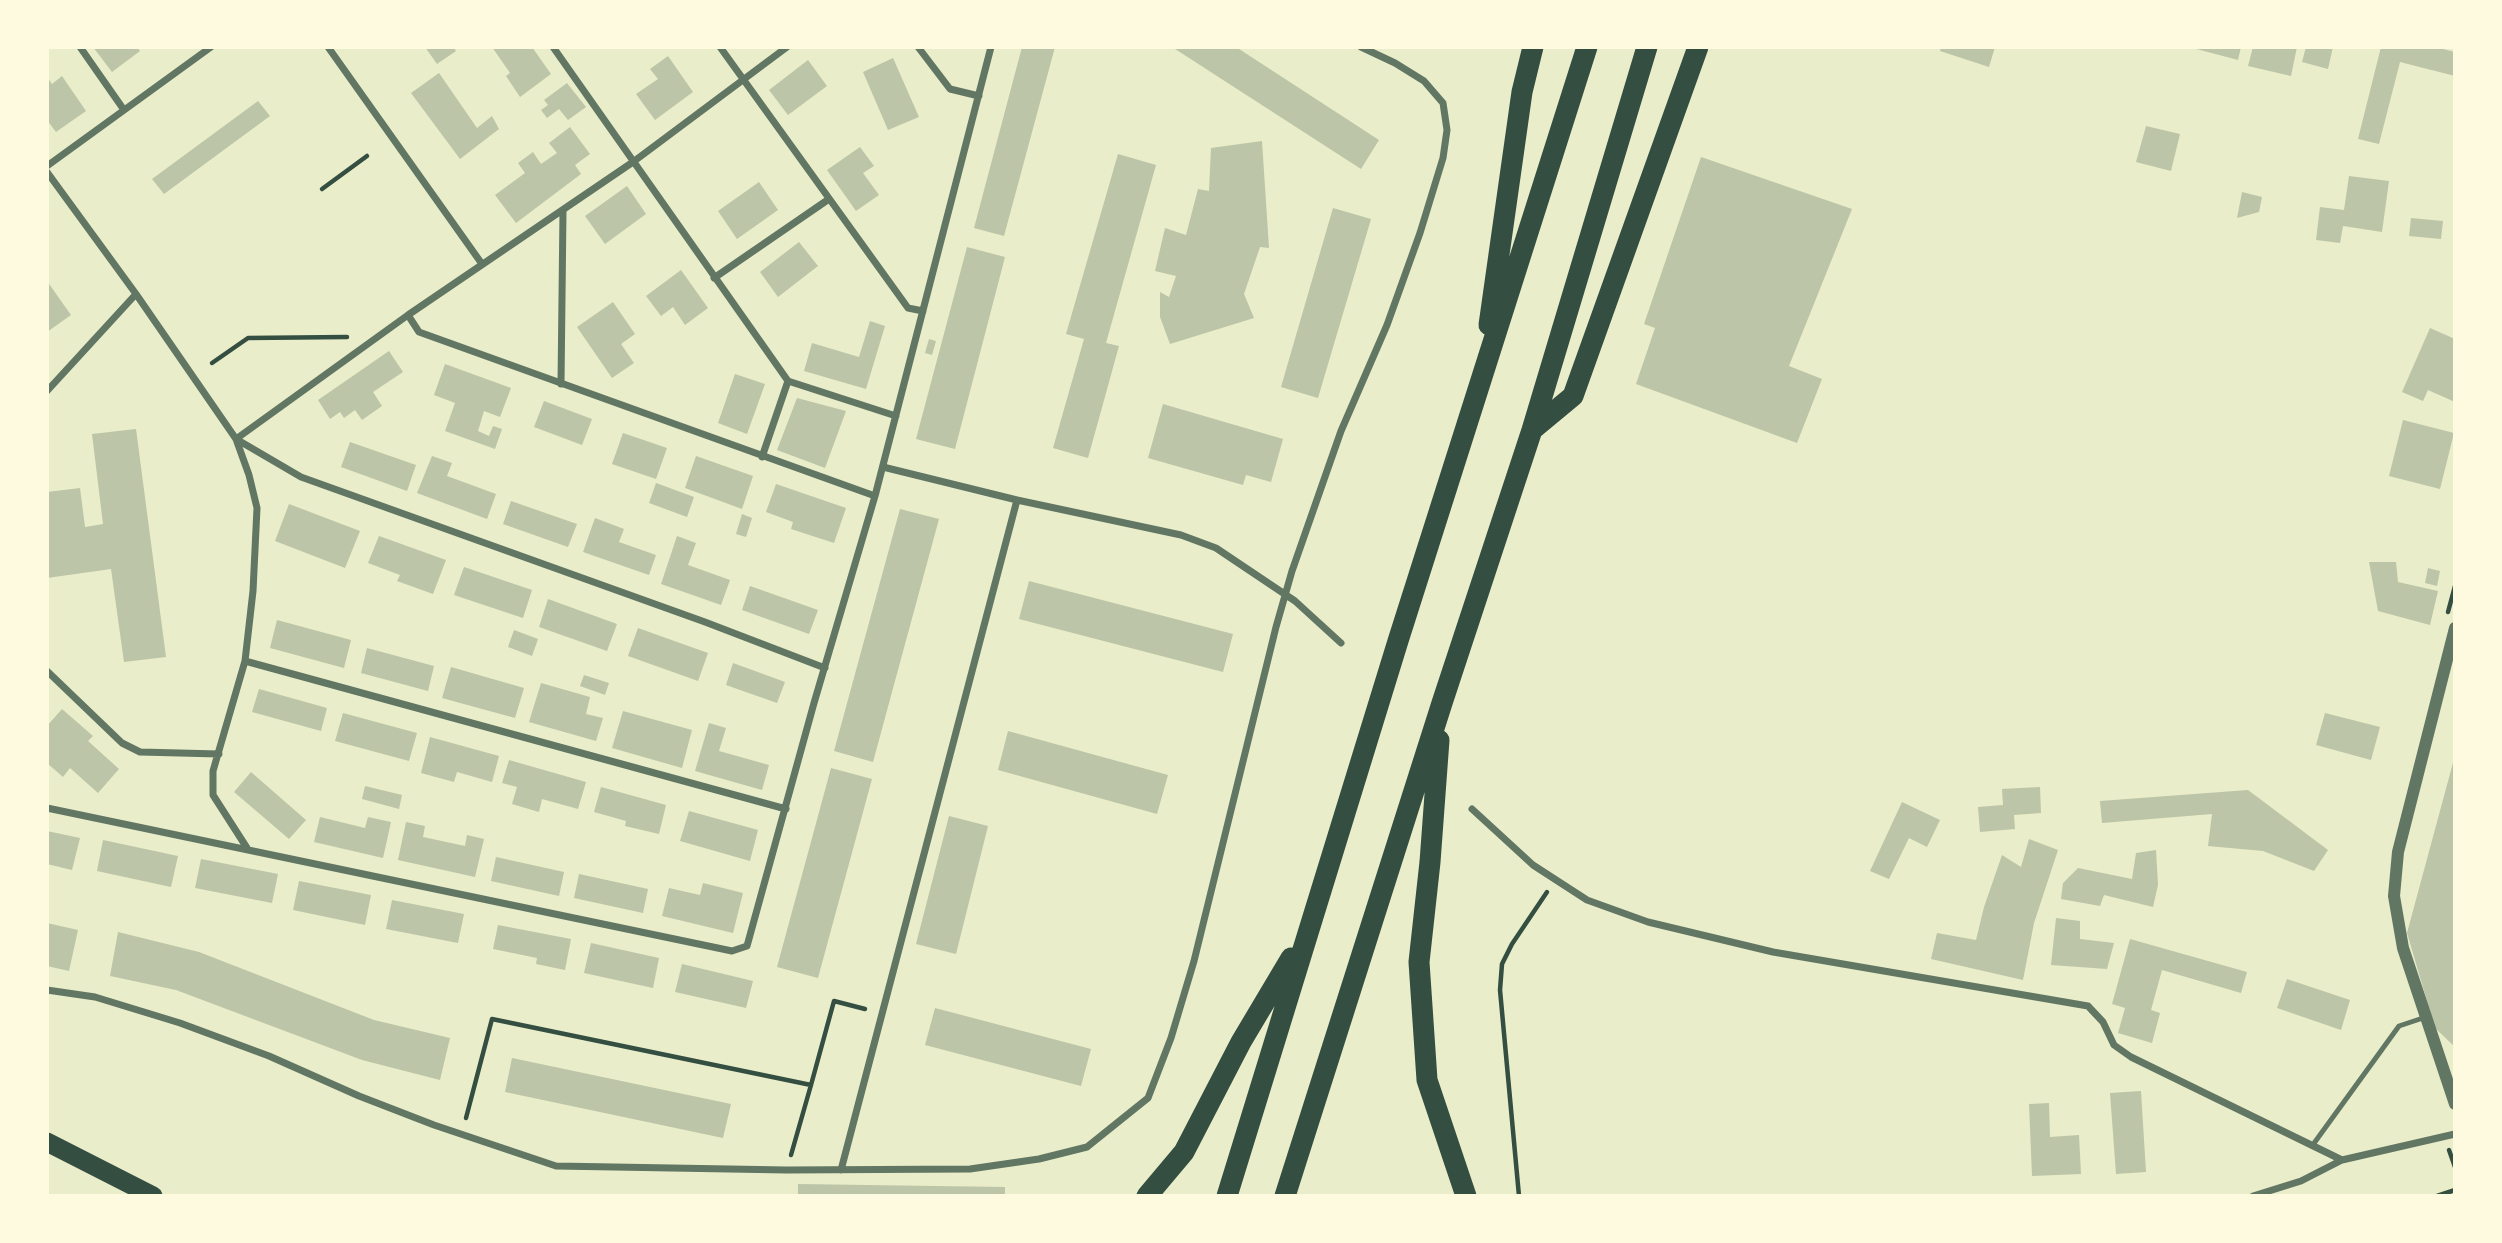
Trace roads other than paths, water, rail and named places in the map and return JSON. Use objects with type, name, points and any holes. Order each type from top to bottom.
[{"type":"highway","points":[[1483,376],[1522,92],[1533,47]]},
{"type":"highway","points":[[1227,1196],[1308,930],[1587,47]]},
{"type":"highway","points":[[1285,1196],[1532,430],[1647,47]]},
{"type":"highway","points":[[1532,430],[1573,396],[1698,47]]},
{"type":"highway","points":[[1442,703],[1430,862],[1419,962],[1427,1080],[1466,1196]]},
{"type":"highway","points":[[1147,1196],[1184,1152],[1241,1042],[1308,930]]},
{"type":"highway","points":[[47,1142],[153,1196]]},
{"type":"street","points":[[80,47],[124,110]]},
{"type":"street","points":[[47,166],[211,47]]},
{"type":"street","points":[[328,47],[482,264]]},
{"type":"street","points":[[553,47],[788,381],[896,416]]},
{"type":"street","points":[[720,47],[908,308],[923,311]]},
{"type":"street","points":[[236,439],[408,315],[633,162],[787,47]]},
{"type":"street","points":[[918,47],[950,89],[979,96]]},
{"type":"street","points":[[47,808],[733,951],[747,946],[883,467],[991,47]]},
{"type":"street","points":[[47,990],[95,997],[180,1023],[269,1056],[359,1096],[461,1135],[556,1166],[786,1170],[970,1169],[1039,1159],[1087,1147],[1148,1098],[1171,1038],[1194,961],[1292,571],[1341,431],[1387,325],[1443,158],[1447,131],[1443,103],[1424,81],[1361,47]]},
{"type":"street","points":[[47,172],[136,294],[236,439],[249,475],[257,508],[253,591],[245,661],[214,771],[213,795],[247,848]]},
{"type":"street","points":[[714,278],[829,199]]},
{"type":"street","points":[[561,384],[563,211]]},
{"type":"street","points":[[47,391],[136,294]]},
{"type":"street","points":[[408,315],[419,332],[875,496]]},
{"type":"street","points":[[762,457],[788,381]]},
{"type":"street","points":[[236,439],[301,477],[705,622],[825,668]]},
{"type":"street","points":[[883,467],[1017,500],[1181,535],[1216,548],[1294,601],[1341,643]]},
{"type":"street","points":[[841,1170],[1017,500]]},
{"type":"street","points":[[2455,628],[2398,852],[2394,896],[2403,948],[2455,1104]]},
{"type":"street","points":[[245,661],[786,809]]},
{"type":"street","points":[[47,671],[122,743],[140,752],[219,754]]},
{"type":"street","points":[[1472,809],[1533,865],[1587,900],[1660,925],[1773,952],[2088,1006],[2103,1022],[2113,1045],[2131,1057],[2342,1160]]},
{"type":"street","points":[[2253,1196],[2301,1181],[2342,1160],[2455,1134]]},
{"type":"lane","points":[[2312,1146],[2399,1027],[2426,1017]]}]
